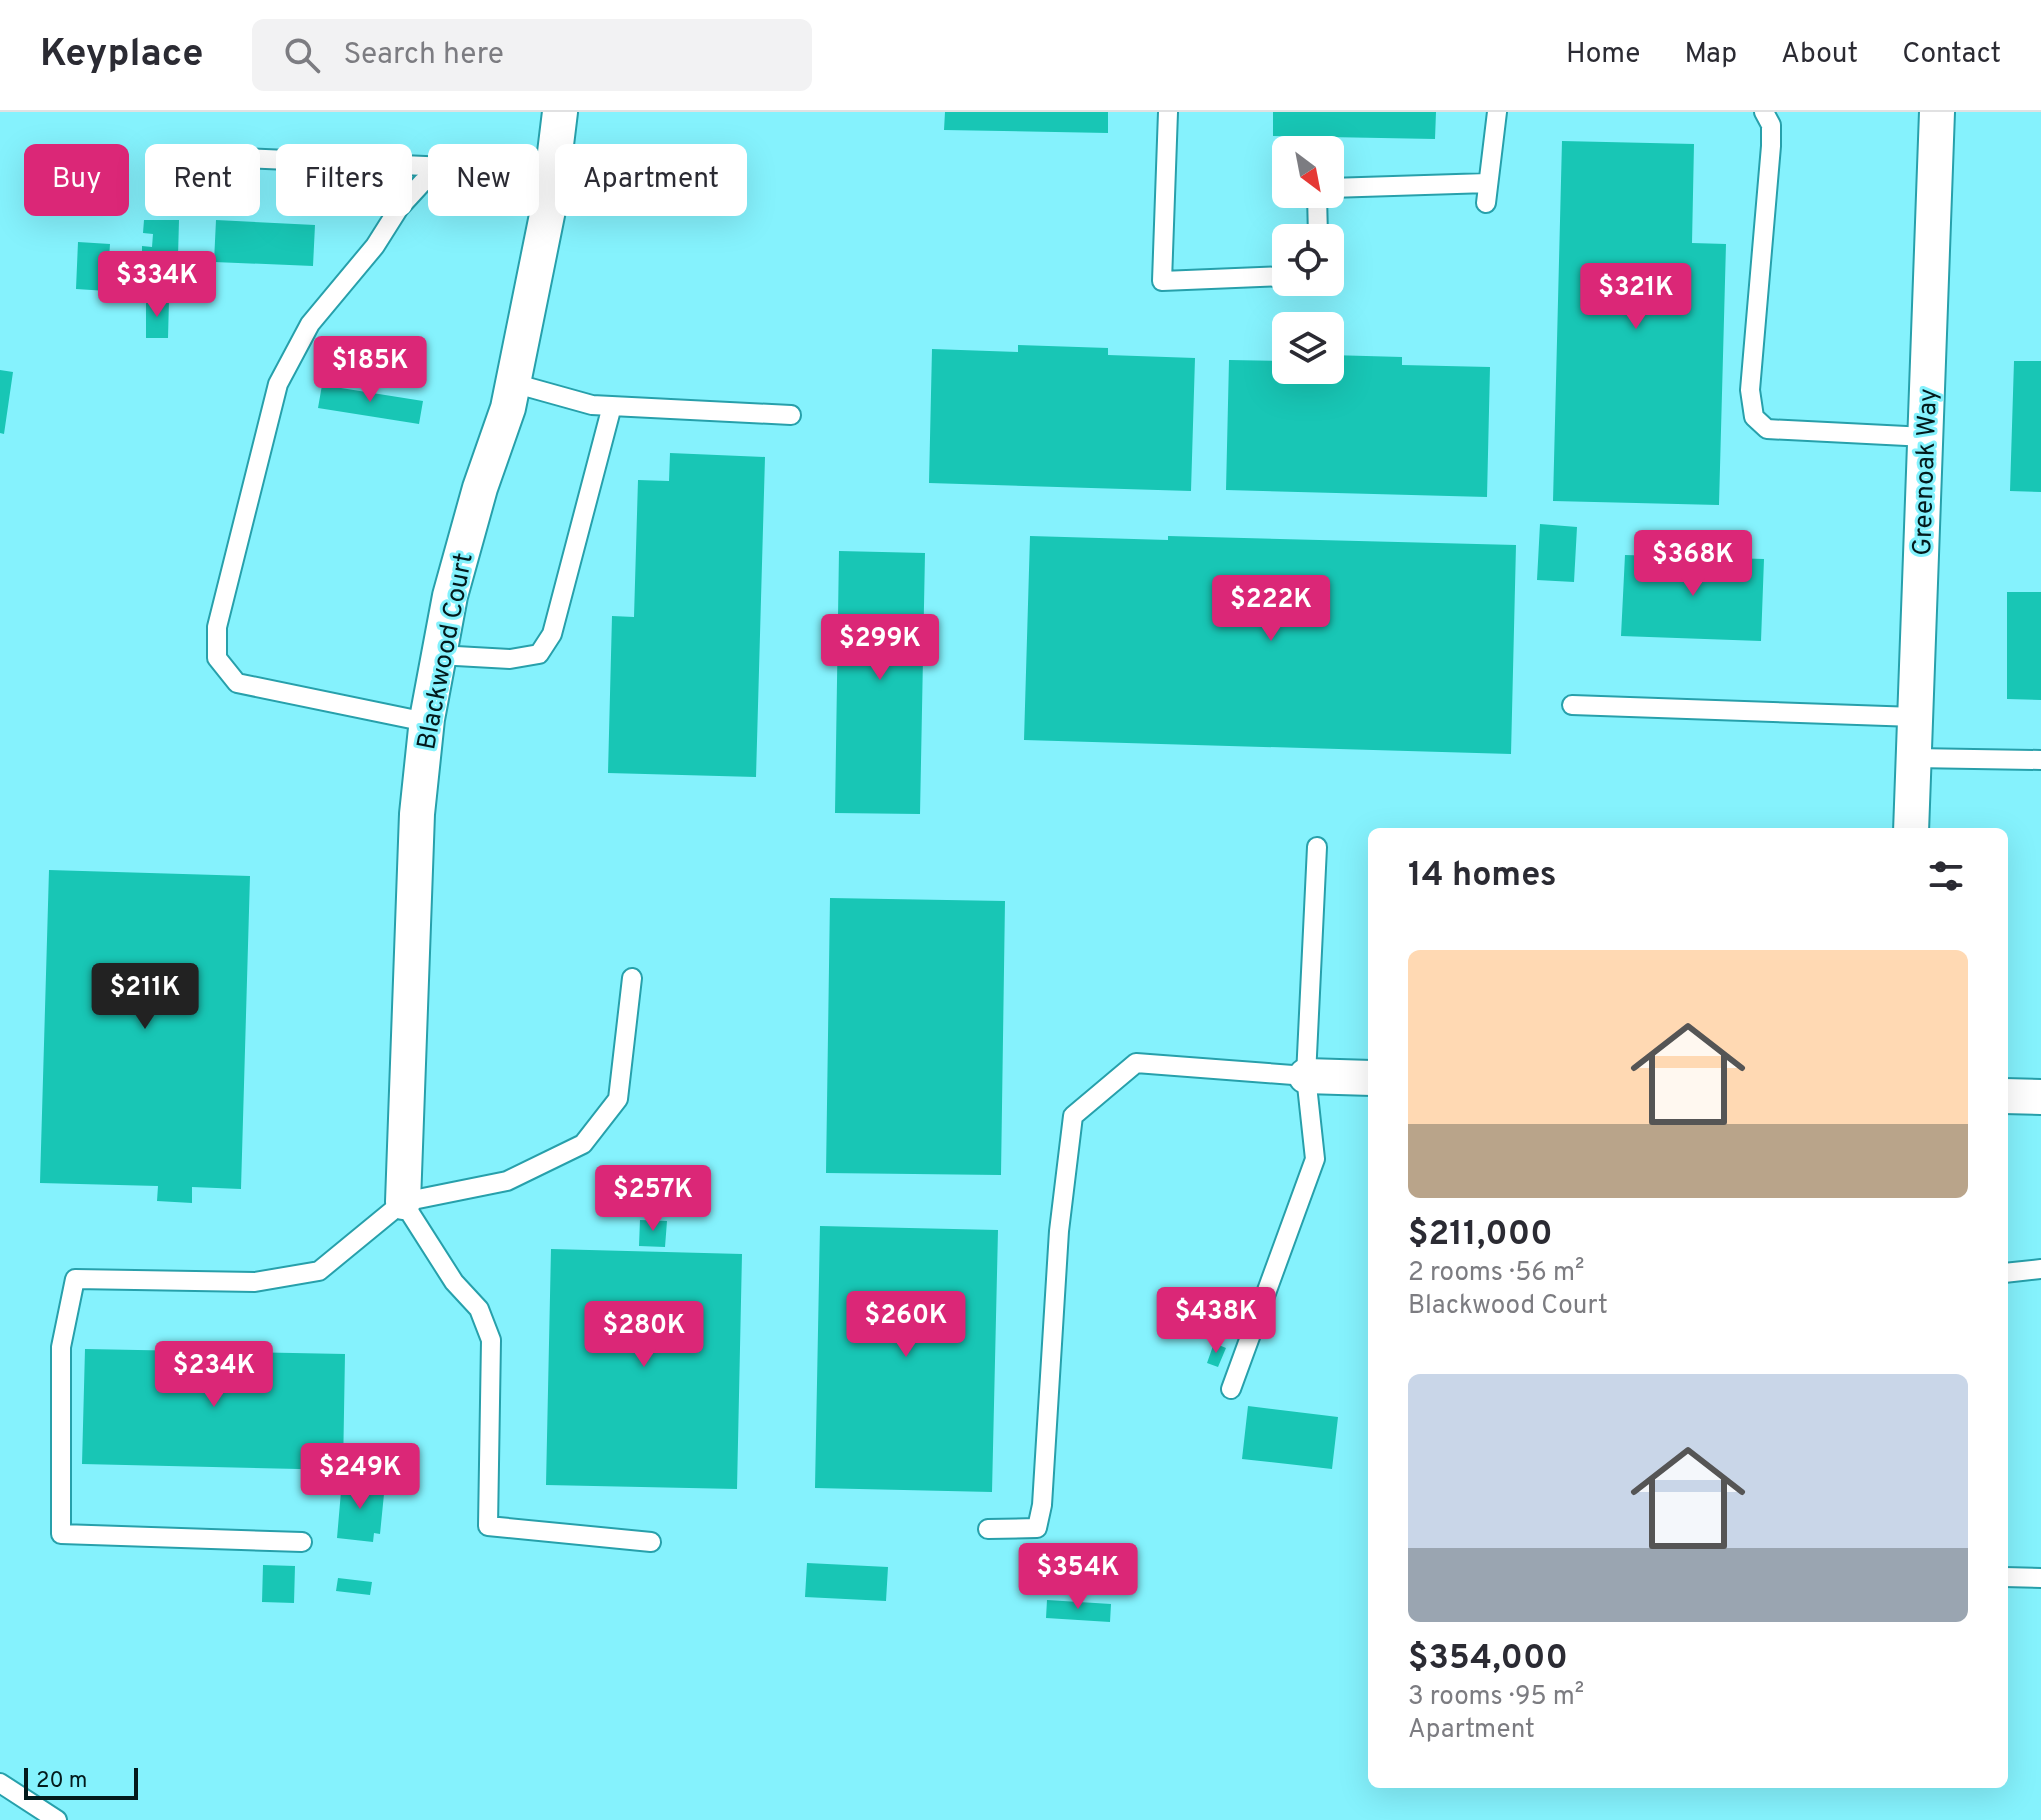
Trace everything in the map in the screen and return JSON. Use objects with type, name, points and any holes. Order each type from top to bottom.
[{"type":"street","name":"Blackwood Court","points":[[403,1202],[417,814],[426,722],[454,580],[480,488],[508,408],[553,174],[560,112]]},
{"type":"street","name":"Greenoak Way","points":[[1911,828],[1937,112]]},
{"type":"street","points":[[1306,1076],[1368,1078]]},
{"type":"street","points":[[2008,1096],[2041,1097]]},
{"type":"lane","points":[[1168,112],[1162,281],[1272,277]]},
{"type":"lane","points":[[1486,203],[1497,112]]},
{"type":"lane","points":[[1764,112],[1771,125],[1771,146],[1750,390],[1754,417],[1767,429],[1926,437]]},
{"type":"lane","points":[[260,159],[428,166]]},
{"type":"lane","points":[[539,173],[553,174]]},
{"type":"lane","points":[[426,722],[237,683],[217,658],[217,627],[278,384],[310,324],[375,246],[399,208],[428,179]]},
{"type":"lane","points":[[1344,188],[1488,183]]},
{"type":"lane","points":[[513,383],[592,405],[791,415]]},
{"type":"lane","points":[[438,655],[510,659],[539,654],[552,634],[612,406]]},
{"type":"lane","points":[[1572,705],[1915,717]]},
{"type":"lane","points":[[1914,758],[2041,760]]},
{"type":"lane","points":[[1231,1389],[1315,1159],[1306,1076],[1317,847]]},
{"type":"lane","points":[[302,1542],[61,1534],[61,1347],[75,1279],[255,1282],[319,1271],[403,1202],[507,1181],[583,1144],[618,1099],[632,978]]},
{"type":"lane","points":[[988,1529],[1037,1528],[1042,1505],[1059,1231],[1073,1116],[1136,1063],[1306,1076]]},
{"type":"lane","points":[[403,1202],[454,1282],[479,1309],[491,1340],[488,1526],[651,1542]]},
{"type":"lane","points":[[2008,1273],[2041,1269]]},
{"type":"lane","points":[[2008,1577],[2041,1578]]},
{"type":"lane","points":[[0,1783],[57,1820]]},
{"type":"building","points":[[945,112],[1108,112],[1108,133],[944,130]]},
{"type":"building","points":[[1273,112],[1436,112],[1435,139],[1273,136]]},
{"type":"building","points":[[1562,141],[1694,144],[1692,243],[1726,244],[1719,505],[1553,501]]},
{"type":"building","points":[[144,220],[179,220],[177,294],[137,293],[138,279],[151,280],[151,262],[142,262],[142,246],[152,247],[153,234],[143,233]]},
{"type":"building","points":[[216,220],[315,225],[313,266],[214,262]]},
{"type":"building","points":[[78,242],[110,244],[107,291],[76,289]]},
{"type":"building","points":[[146,299],[169,300],[168,338],[146,338]]},
{"type":"building","points":[[1018,345],[1108,348],[1108,355],[1195,358],[1191,491],[929,483],[932,349],[1018,352]]},
{"type":"building","points":[[1344,355],[1402,357],[1402,365],[1490,367],[1487,497],[1226,490],[1229,360],[1272,361],[1272,384],[1344,384]]},
{"type":"building","points":[[2014,361],[2041,361],[2041,492],[2010,491]]},
{"type":"building","points":[[0,370],[13,372],[4,434],[0,433]]},
{"type":"building","points":[[322,385],[423,401],[419,424],[318,408]]},
{"type":"building","points":[[670,453],[765,457],[756,777],[608,773],[612,616],[634,617],[638,480],[669,481]]},
{"type":"building","points":[[1540,524],[1577,527],[1574,582],[1537,580]]},
{"type":"building","points":[[1030,536],[1168,540],[1168,536],[1516,545],[1511,754],[1024,740]]},
{"type":"building","points":[[839,551],[925,553],[920,814],[835,813]]},
{"type":"building","points":[[1625,555],[1764,559],[1761,641],[1621,636]]},
{"type":"building","points":[[2007,592],[2041,592],[2041,700],[2007,699]]},
{"type":"building","points":[[49,870],[250,876],[241,1189],[192,1187],[192,1203],[157,1201],[158,1186],[40,1183]]},
{"type":"building","points":[[830,898],[1005,901],[1001,1175],[826,1173]]},
{"type":"building","points":[[640,1220],[667,1221],[665,1247],[639,1246]]},
{"type":"building","points":[[820,1226],[998,1230],[992,1492],[815,1488]]},
{"type":"building","points":[[551,1249],[742,1254],[737,1489],[546,1485]]},
{"type":"building","points":[[1214,1343],[1226,1348],[1218,1367],[1207,1363]]},
{"type":"building","points":[[85,1349],[345,1354],[343,1470],[82,1464]]},
{"type":"building","points":[[1248,1406],[1338,1417],[1332,1469],[1242,1459]]},
{"type":"building","points":[[342,1480],[375,1483],[374,1493],[384,1494],[380,1534],[374,1533],[373,1542],[337,1538]]},
{"type":"building","points":[[807,1563],[888,1567],[886,1601],[805,1597]]},
{"type":"building","points":[[263,1565],[295,1566],[294,1603],[262,1602]]},
{"type":"building","points":[[338,1578],[372,1582],[370,1595],[336,1591]]},
{"type":"building","points":[[1047,1600],[1111,1604],[1110,1622],[1046,1618]]}]
